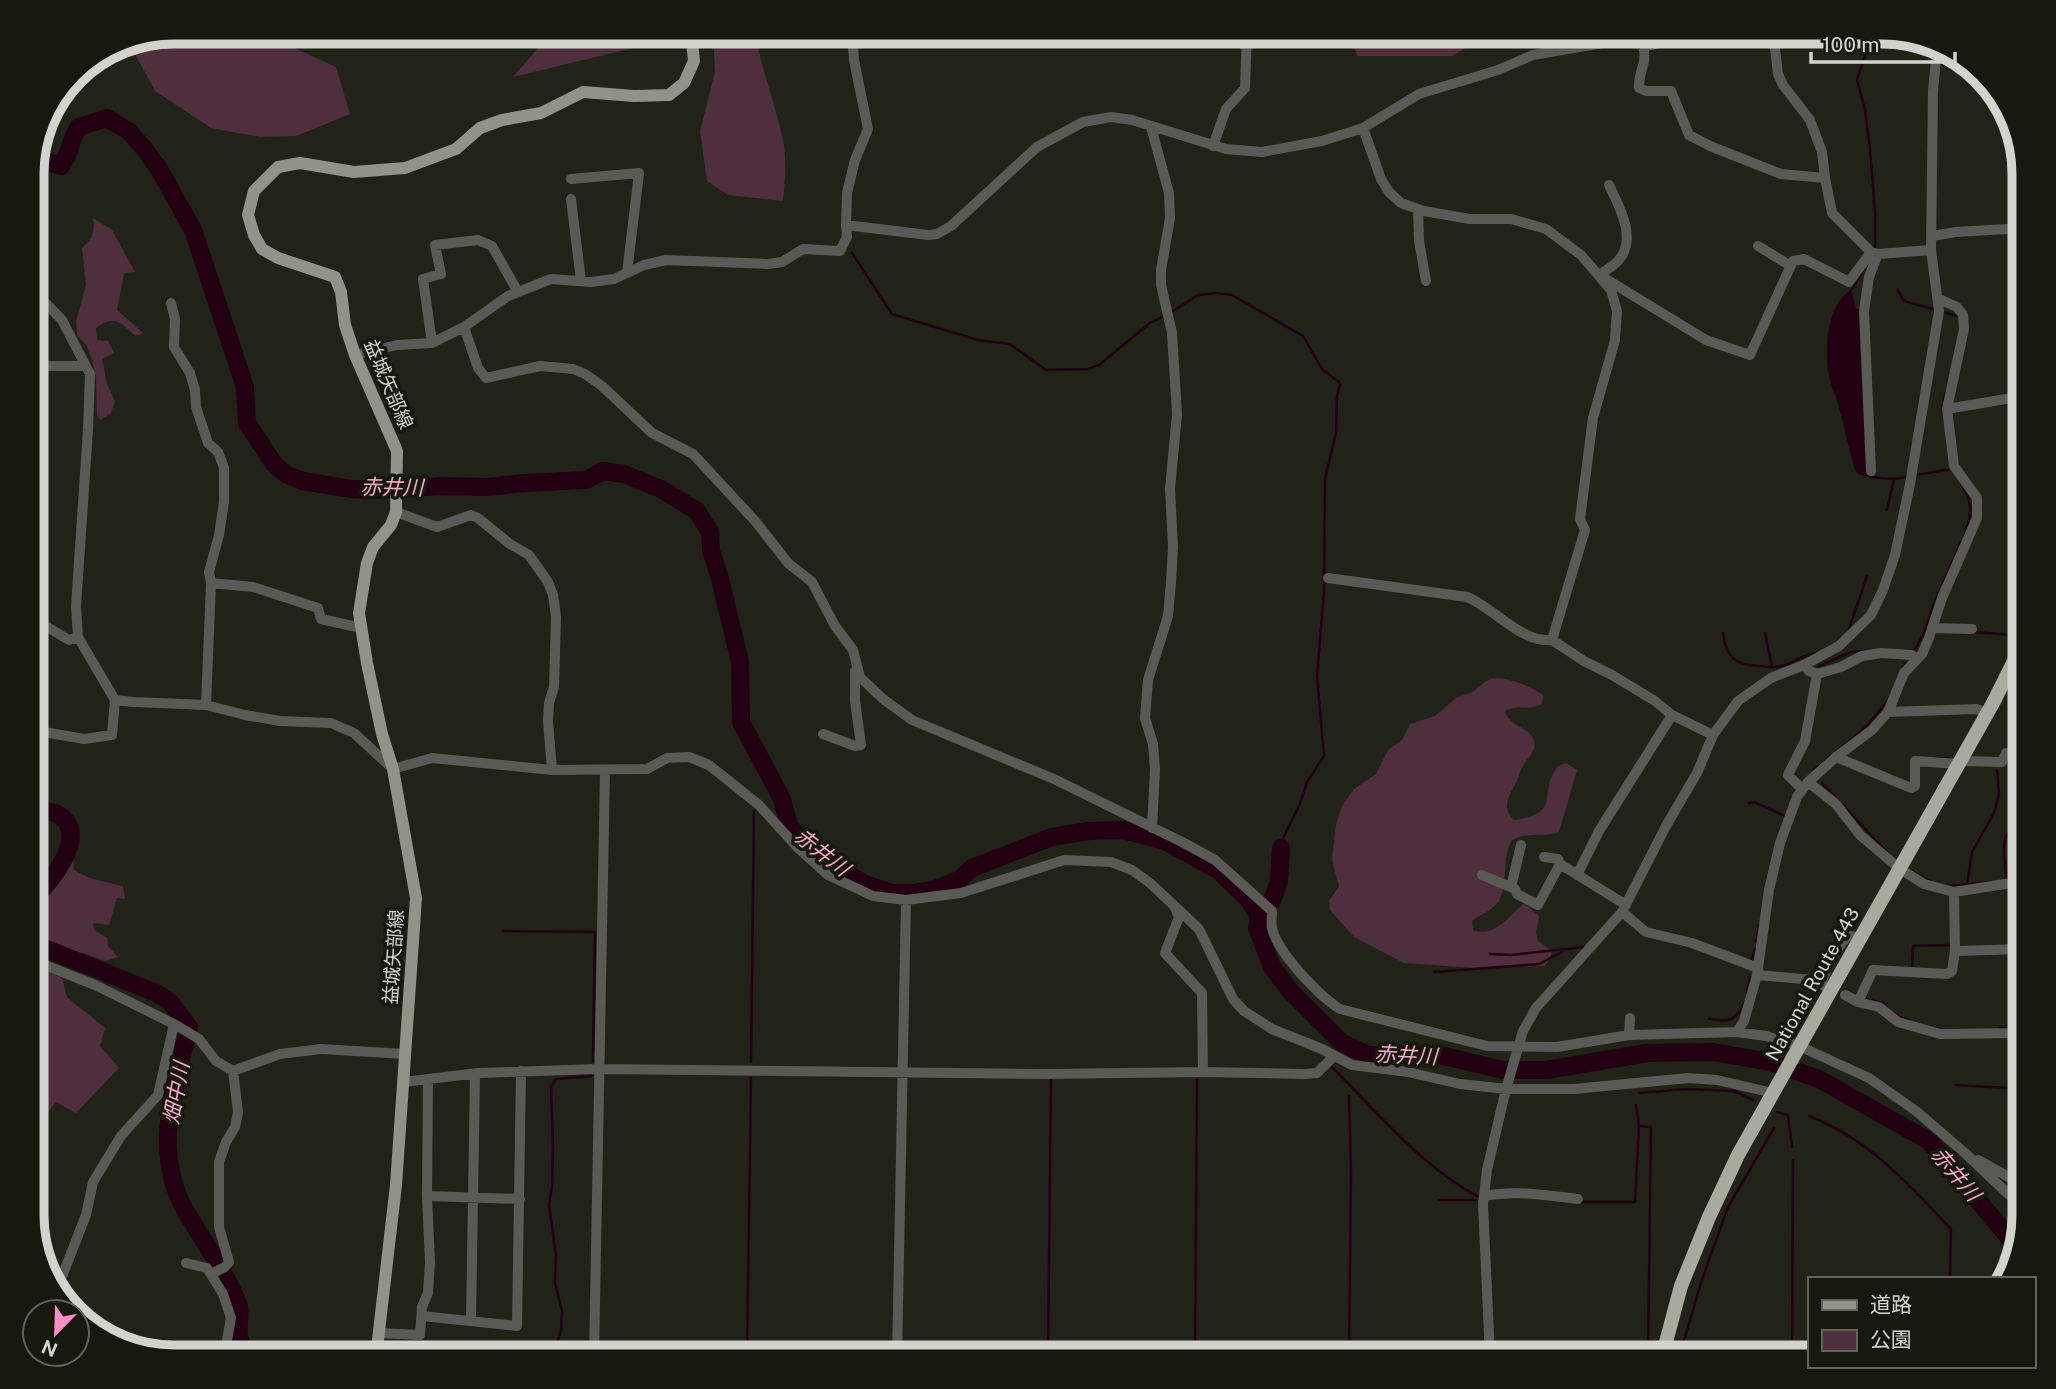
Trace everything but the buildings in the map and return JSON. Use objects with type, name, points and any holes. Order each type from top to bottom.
[{"type":"highway","name":"National Route 443","points":[[1665,1345],[1681,1286],[1738,1155],[2012,666]]},
{"type":"main road","name":"益城矢部線","points":[[378,1345],[404,1082],[416,898],[393,769],[382,734],[359,614],[367,563],[373,547],[391,525],[396,512],[397,451],[355,355],[345,325],[341,292],[335,277],[278,258],[262,249],[248,215],[254,191],[278,167],[300,163],[354,172],[405,167],[456,149],[480,128],[502,120],[541,114],[583,92],[634,96],[669,94],[684,83],[694,61],[692,44]]},
{"type":"street","points":[[355,355],[397,345],[432,343],[464,327],[517,292],[551,279],[614,279],[644,265],[666,260],[768,264],[782,262],[803,249],[840,251],[847,237],[847,193],[855,160],[868,129],[853,44]]},
{"type":"street","points":[[1213,146],[1226,109],[1245,88],[1247,44]]},
{"type":"street","points":[[846,225],[937,234],[951,226],[1037,147],[1083,122],[1111,117],[1132,120],[1213,146],[1262,152],[1322,141],[1363,128],[1419,93],[1498,70],[1533,55],[1597,44]]},
{"type":"street","points":[[1636,44],[1655,44]]},
{"type":"street","points":[[1774,44],[1778,74],[1783,85],[1810,120],[1822,152],[1832,213],[1875,253]]},
{"type":"street","points":[[1643,45],[1646,59],[1639,88],[1646,91],[1671,91],[1689,135],[1781,174],[1825,178]]},
{"type":"street","points":[[1490,1345],[1484,1196],[1487,1170],[1523,1031],[1536,1008],[1624,909],[1666,826],[1697,773],[1713,735],[1738,701],[1771,678],[1804,665],[1839,646],[1871,615],[1883,590],[1895,555],[1910,484],[1939,311],[1931,250],[1936,55]]},
{"type":"street","points":[[1151,127],[1169,193],[1170,218],[1161,285],[1174,349],[1177,414],[1170,489],[1173,547],[1168,616],[1148,680],[1145,718],[1153,744],[1156,770],[1152,828]]},
{"type":"street","points":[[1363,128],[1381,179],[1389,192],[1401,203],[1471,219],[1511,219],[1546,229],[1581,255],[1600,275],[1615,300],[1615,340],[1593,418],[1580,519],[1585,530],[1552,640]]},
{"type":"street","points":[[571,179],[639,173],[627,273]]},
{"type":"street","points":[[1600,275],[1618,261],[1624,252],[1627,239],[1625,220],[1609,185]]},
{"type":"street","points":[[571,199],[581,281]]},
{"type":"street","points":[[1418,209],[1419,241],[1426,281]]},
{"type":"street","points":[[1932,236],[2012,229]]},
{"type":"street","points":[[432,343],[424,279],[441,274],[435,245],[478,240],[492,246],[517,292]]},
{"type":"street","points":[[1758,246],[1791,266]]},
{"type":"street","points":[[1600,275],[1706,340],[1750,355],[1793,261],[1804,259],[1849,282],[1875,253],[1931,250]]},
{"type":"street","points":[[1871,471],[1864,311],[1875,253]]},
{"type":"street","points":[[1737,1032],[1744,1021],[1757,971],[1769,890],[1788,816],[1805,785],[1872,730],[1888,712],[1904,673],[1922,654],[1942,598],[1977,519],[1977,498],[1954,466],[1947,409],[1964,329],[1963,315],[1957,307],[1937,299]]},
{"type":"street","points":[[44,301],[62,320],[90,374],[76,606],[78,637],[115,699],[112,736],[84,739],[44,732]]},
{"type":"street","points":[[171,303],[175,319],[174,347],[190,373],[196,407],[208,443],[218,452],[224,468],[224,502],[209,572],[211,583],[206,705]]},
{"type":"street","points":[[464,327],[478,368],[486,378],[540,366],[573,369],[602,386],[652,433],[693,454],[731,493],[788,563],[812,582],[835,626],[856,658],[855,701],[861,745],[855,746],[823,734]]},
{"type":"street","points":[[44,366],[86,366]]},
{"type":"street","points":[[1947,409],[2012,398]]},
{"type":"street","points":[[396,512],[437,527],[471,515],[478,518],[510,544],[529,555],[548,582],[556,617],[554,687],[549,703],[548,721],[552,770]]},
{"type":"street","points":[[1328,578],[1467,597],[1482,603],[1531,636],[1546,641],[1552,640],[1656,701],[1672,715],[1713,735]]},
{"type":"street","points":[[211,583],[253,587],[318,608],[321,619],[361,628]]},
{"type":"street","points":[[44,625],[69,640],[78,637]]},
{"type":"street","points":[[1933,628],[1972,629]]},
{"type":"street","points":[[1804,665],[1817,674],[1862,656],[1881,653],[1912,655],[1915,659]]},
{"type":"street","points":[[855,664],[860,677],[883,699],[912,720],[1054,779],[1215,860],[1272,911],[1272,927],[1278,942],[1328,1002],[1340,1009],[1488,1046],[1517,1050],[1557,1048],[1629,1035],[1737,1032],[1799,1046],[1869,1078],[1916,1111],[2012,1197]]},
{"type":"street","points":[[1817,674],[1805,741],[1788,775],[1836,804],[1860,835],[1900,869],[1924,884],[1954,892],[2012,883]]},
{"type":"street","points":[[115,699],[206,705],[280,721],[331,723],[354,733],[393,769],[432,758],[552,770],[647,769],[667,758],[689,757],[709,765],[759,805],[797,847],[828,875],[873,896],[906,900],[961,892],[1048,864],[1078,859],[1111,862],[1132,870],[1171,901],[1199,929],[1233,999],[1244,1011],[1272,1029],[1303,1040],[1352,1065],[1408,1072],[1460,1084],[1574,1089],[1688,1078],[1717,1080],[1773,1093]]},
{"type":"street","points":[[1888,712],[1977,709],[1987,714]]},
{"type":"street","points":[[1577,875],[1599,831],[1672,715]]},
{"type":"street","points":[[1836,757],[1911,788],[1915,786],[1916,761],[1995,763],[2002,762],[2007,753],[2012,753]]},
{"type":"street","points":[[594,1345],[605,770]]},
{"type":"street","points":[[1511,887],[1521,845]]},
{"type":"street","points":[[1544,857],[1558,859],[1560,864],[1624,909],[1646,932],[1692,943],[1757,971],[1814,980],[1822,985],[1826,969],[1842,942],[1848,936],[1860,937]]},
{"type":"street","points":[[1482,875],[1515,889],[1517,894],[1538,905],[1560,864]]},
{"type":"street","points":[[1857,1002],[1873,970],[1947,974],[1952,971],[1955,967],[1954,892]]},
{"type":"street","points":[[897,1345],[906,900]]},
{"type":"street","points":[[1171,901],[1179,917],[1165,953],[1202,993],[1203,1072]]},
{"type":"street","points":[[1955,951],[2012,949]]},
{"type":"street","points":[[44,965],[95,985],[176,1025],[199,1039],[216,1061],[233,1071]]},
{"type":"street","points":[[1845,995],[1857,1002],[1879,1007],[1898,1022],[1940,1034],[2012,1033]]},
{"type":"street","points":[[1629,1035],[1630,1018]]},
{"type":"street","points":[[61,1280],[86,1215],[93,1182],[121,1136],[158,1095],[176,1025]]},
{"type":"street","points":[[233,1071],[280,1054],[321,1049],[405,1054]]},
{"type":"street","points":[[404,1082],[475,1074],[598,1069],[1047,1074],[1317,1073],[1334,1056]]},
{"type":"street","points":[[213,1273],[229,1262],[219,1227],[219,1162],[235,1127],[238,1112],[233,1071]]},
{"type":"street","points":[[422,1316],[517,1326],[521,1071]]},
{"type":"street","points":[[471,1321],[475,1074]]},
{"type":"street","points":[[379,1333],[420,1335],[422,1307],[428,1293],[430,1262],[427,1196],[428,1079]]},
{"type":"street","points":[[1965,1153],[2012,1179]]},
{"type":"street","points":[[1484,1196],[1531,1193],[1578,1199]]},
{"type":"street","points":[[427,1196],[520,1199]]},
{"type":"street","points":[[186,1263],[207,1268],[213,1273],[231,1318],[226,1345]]},
{"type":"green space","points":[[174,44],[287,44],[336,67],[350,114],[296,136],[260,137],[211,128],[155,91],[133,51]]},
{"type":"green space","points":[[542,44],[634,44],[633,48],[513,77]]},
{"type":"green space","points":[[714,44],[758,44],[783,140],[783,201],[728,195],[707,181],[700,131],[715,71]]},
{"type":"green space","points":[[1354,44],[1473,44],[1452,56],[1357,56]]},
{"type":"green space","points":[[93,218],[112,230],[135,272],[124,273],[117,310],[143,333],[136,336],[117,321],[108,321],[96,328],[97,340],[108,341],[114,353],[102,359],[107,384],[115,401],[111,413],[100,420],[97,415],[96,378],[92,360],[86,345],[77,335],[76,321],[86,285],[82,248],[92,235]]},
{"type":"green space","points":[[1494,678],[1520,683],[1543,695],[1542,704],[1505,711],[1511,720],[1532,736],[1535,745],[1509,796],[1508,811],[1514,820],[1539,813],[1544,807],[1552,776],[1558,766],[1566,763],[1577,770],[1559,832],[1512,840],[1499,901],[1472,921],[1473,930],[1481,932],[1495,928],[1524,903],[1539,916],[1536,932],[1538,941],[1552,951],[1550,959],[1545,966],[1475,968],[1404,963],[1354,937],[1330,910],[1329,901],[1339,886],[1332,860],[1336,824],[1342,806],[1354,789],[1376,774],[1388,750],[1402,740],[1410,724],[1435,716],[1456,698],[1473,692]]},
{"type":"green space","points":[[73,856],[74,870],[89,878],[123,886],[125,899],[117,898],[109,925],[93,923],[94,930],[107,938],[108,946],[118,957],[105,961],[83,953],[72,955],[44,944],[44,892]]},
{"type":"green space","points":[[44,970],[62,978],[67,997],[105,1028],[100,1046],[119,1068],[76,1113],[56,1102],[44,1118]]},
{"type":"shaded area","points":[[1851,290],[1856,309],[1861,309],[1870,477],[1857,474],[1854,467],[1827,366],[1827,342],[1832,317],[1836,306]]},
{"type":"waterway","points":[[1869,44],[1857,80],[1865,110],[1870,148],[1875,248]]},
{"type":"waterway","name":"赤井川","points":[[45,160],[61,166],[79,127],[107,118],[130,132],[146,151],[193,230],[245,387],[247,423],[274,464],[287,475],[303,481],[375,490],[443,486],[487,487],[586,480],[603,471],[624,474],[661,489],[697,511],[710,532],[711,551],[740,662],[741,722],[782,799],[789,826],[825,859],[867,885],[892,893],[933,890],[959,880],[972,868],[1052,837],[1089,831],[1123,830],[1165,841],[1218,870],[1249,900],[1259,916],[1257,928],[1272,967],[1292,993],[1342,1043],[1368,1055],[1440,1055],[1503,1070],[1546,1070],[1647,1053],[1713,1052],[1770,1062],[1819,1079],[1929,1141],[2010,1239]]},
{"type":"waterway","points":[[852,253],[892,314],[978,340],[1010,344],[1046,370],[1088,369],[1099,365],[1150,323],[1164,316]]},
{"type":"waterway","points":[[1851,290],[1864,269]]},
{"type":"waterway","points":[[1897,289],[1904,301],[1961,317]]},
{"type":"waterway","points":[[1170,313],[1198,295],[1232,295],[1303,336],[1322,369],[1340,383],[1336,433],[1325,479],[1324,592],[1317,676],[1324,756],[1307,782],[1300,804],[1283,838]]},
{"type":"waterway","points":[[1944,421],[1942,409],[1945,393]]},
{"type":"waterway","points":[[1998,405],[2012,403]]},
{"type":"waterway","points":[[1916,475],[1951,469]]},
{"type":"waterway","points":[[1870,477],[1907,477]]},
{"type":"waterway","points":[[1887,510],[1894,479]]},
{"type":"waterway","points":[[1961,484],[1968,497],[1970,509],[1964,536]]},
{"type":"waterway","points":[[1914,651],[1925,631],[1933,605],[1961,542]]},
{"type":"waterway","points":[[1849,629],[1867,576]]},
{"type":"waterway","points":[[1973,632],[2012,635]]},
{"type":"waterway","points":[[1723,633],[1728,652],[1738,662],[1772,667]]},
{"type":"waterway","points":[[1765,633],[1772,667],[1786,665],[1806,655],[1817,653]]},
{"type":"waterway","points":[[1819,666],[1851,652],[1865,651]]},
{"type":"waterway","points":[[1902,670],[1905,663]]},
{"type":"waterway","points":[[1813,771],[1867,726],[1889,699]]},
{"type":"waterway","points":[[1935,758],[1948,758]]},
{"type":"waterway","points":[[1967,884],[1972,852],[1994,813],[1999,794],[1997,770]]},
{"type":"waterway","points":[[1822,783],[1887,852]]},
{"type":"waterway","points":[[1749,803],[1754,802],[1785,816]]},
{"type":"waterway","points":[[751,1062],[754,811]]},
{"type":"waterway","name":"畑中川","points":[[44,812],[59,815],[68,824],[71,834],[64,859],[44,887]]},
{"type":"waterway","points":[[2007,880],[2004,845],[2009,831],[2012,830]]},
{"type":"waterway","points":[[1272,901],[1279,881],[1281,848]]},
{"type":"waterway","points":[[1912,871],[1930,881]]},
{"type":"waterway","points":[[1950,886],[1989,882]]},
{"type":"waterway","points":[[1756,942],[1759,925]]},
{"type":"waterway","points":[[503,931],[595,932],[593,1061]]},
{"type":"waterway","points":[[1912,970],[1913,946],[1951,945]]},
{"type":"waterway","points":[[1490,954],[1511,955],[1584,947]]},
{"type":"waterway","name":"畑中川","points":[[44,948],[156,993],[170,1002],[189,1027],[172,1096],[168,1142],[170,1165],[175,1187],[185,1210],[233,1291],[240,1312],[239,1336],[243,1345]]},
{"type":"waterway","points":[[1751,961],[1755,949]]},
{"type":"waterway","points":[[1434,972],[1539,964],[1562,952]]},
{"type":"waterway","points":[[1747,993],[1750,977]]},
{"type":"waterway","points":[[1864,999],[1883,1003],[1887,1007]]},
{"type":"waterway","points":[[1709,1019],[1731,1019],[1738,1014],[1744,1003]]},
{"type":"waterway","points":[[1894,1014],[1911,1021]]},
{"type":"waterway","points":[[2000,1028],[2012,1028]]},
{"type":"waterway","points":[[1332,1067],[1419,1155],[1458,1185],[1479,1197]]},
{"type":"waterway","points":[[557,1345],[562,1311],[555,1283],[556,1255],[549,1205],[553,1145],[551,1087],[556,1079],[592,1076]]},
{"type":"waterway","points":[[747,1345],[751,1078]]},
{"type":"waterway","points":[[1048,1345],[1051,1080]]},
{"type":"waterway","points":[[1195,1345],[1197,1080]]},
{"type":"waterway","points":[[1956,1085],[2012,1088]]},
{"type":"waterway","points":[[1639,1093],[1687,1089],[1734,1091],[1753,1100]]},
{"type":"waterway","points":[[1349,1096],[1349,1345]]},
{"type":"waterway","points":[[1636,1105],[1639,1126],[1651,1127],[1648,1345]]},
{"type":"waterway","points":[[1777,1112],[1788,1115],[1792,1147]]},
{"type":"waterway","points":[[1809,1116],[1850,1137],[1886,1164],[1951,1229],[1950,1277]]},
{"type":"waterway","points":[[1581,1202],[1635,1202],[1639,1126]]},
{"type":"waterway","points":[[1683,1345],[1727,1209],[1774,1128]]},
{"type":"waterway","points":[[1792,1345],[1793,1160]]},
{"type":"waterway","points":[[1439,1200],[1476,1200]]}]
